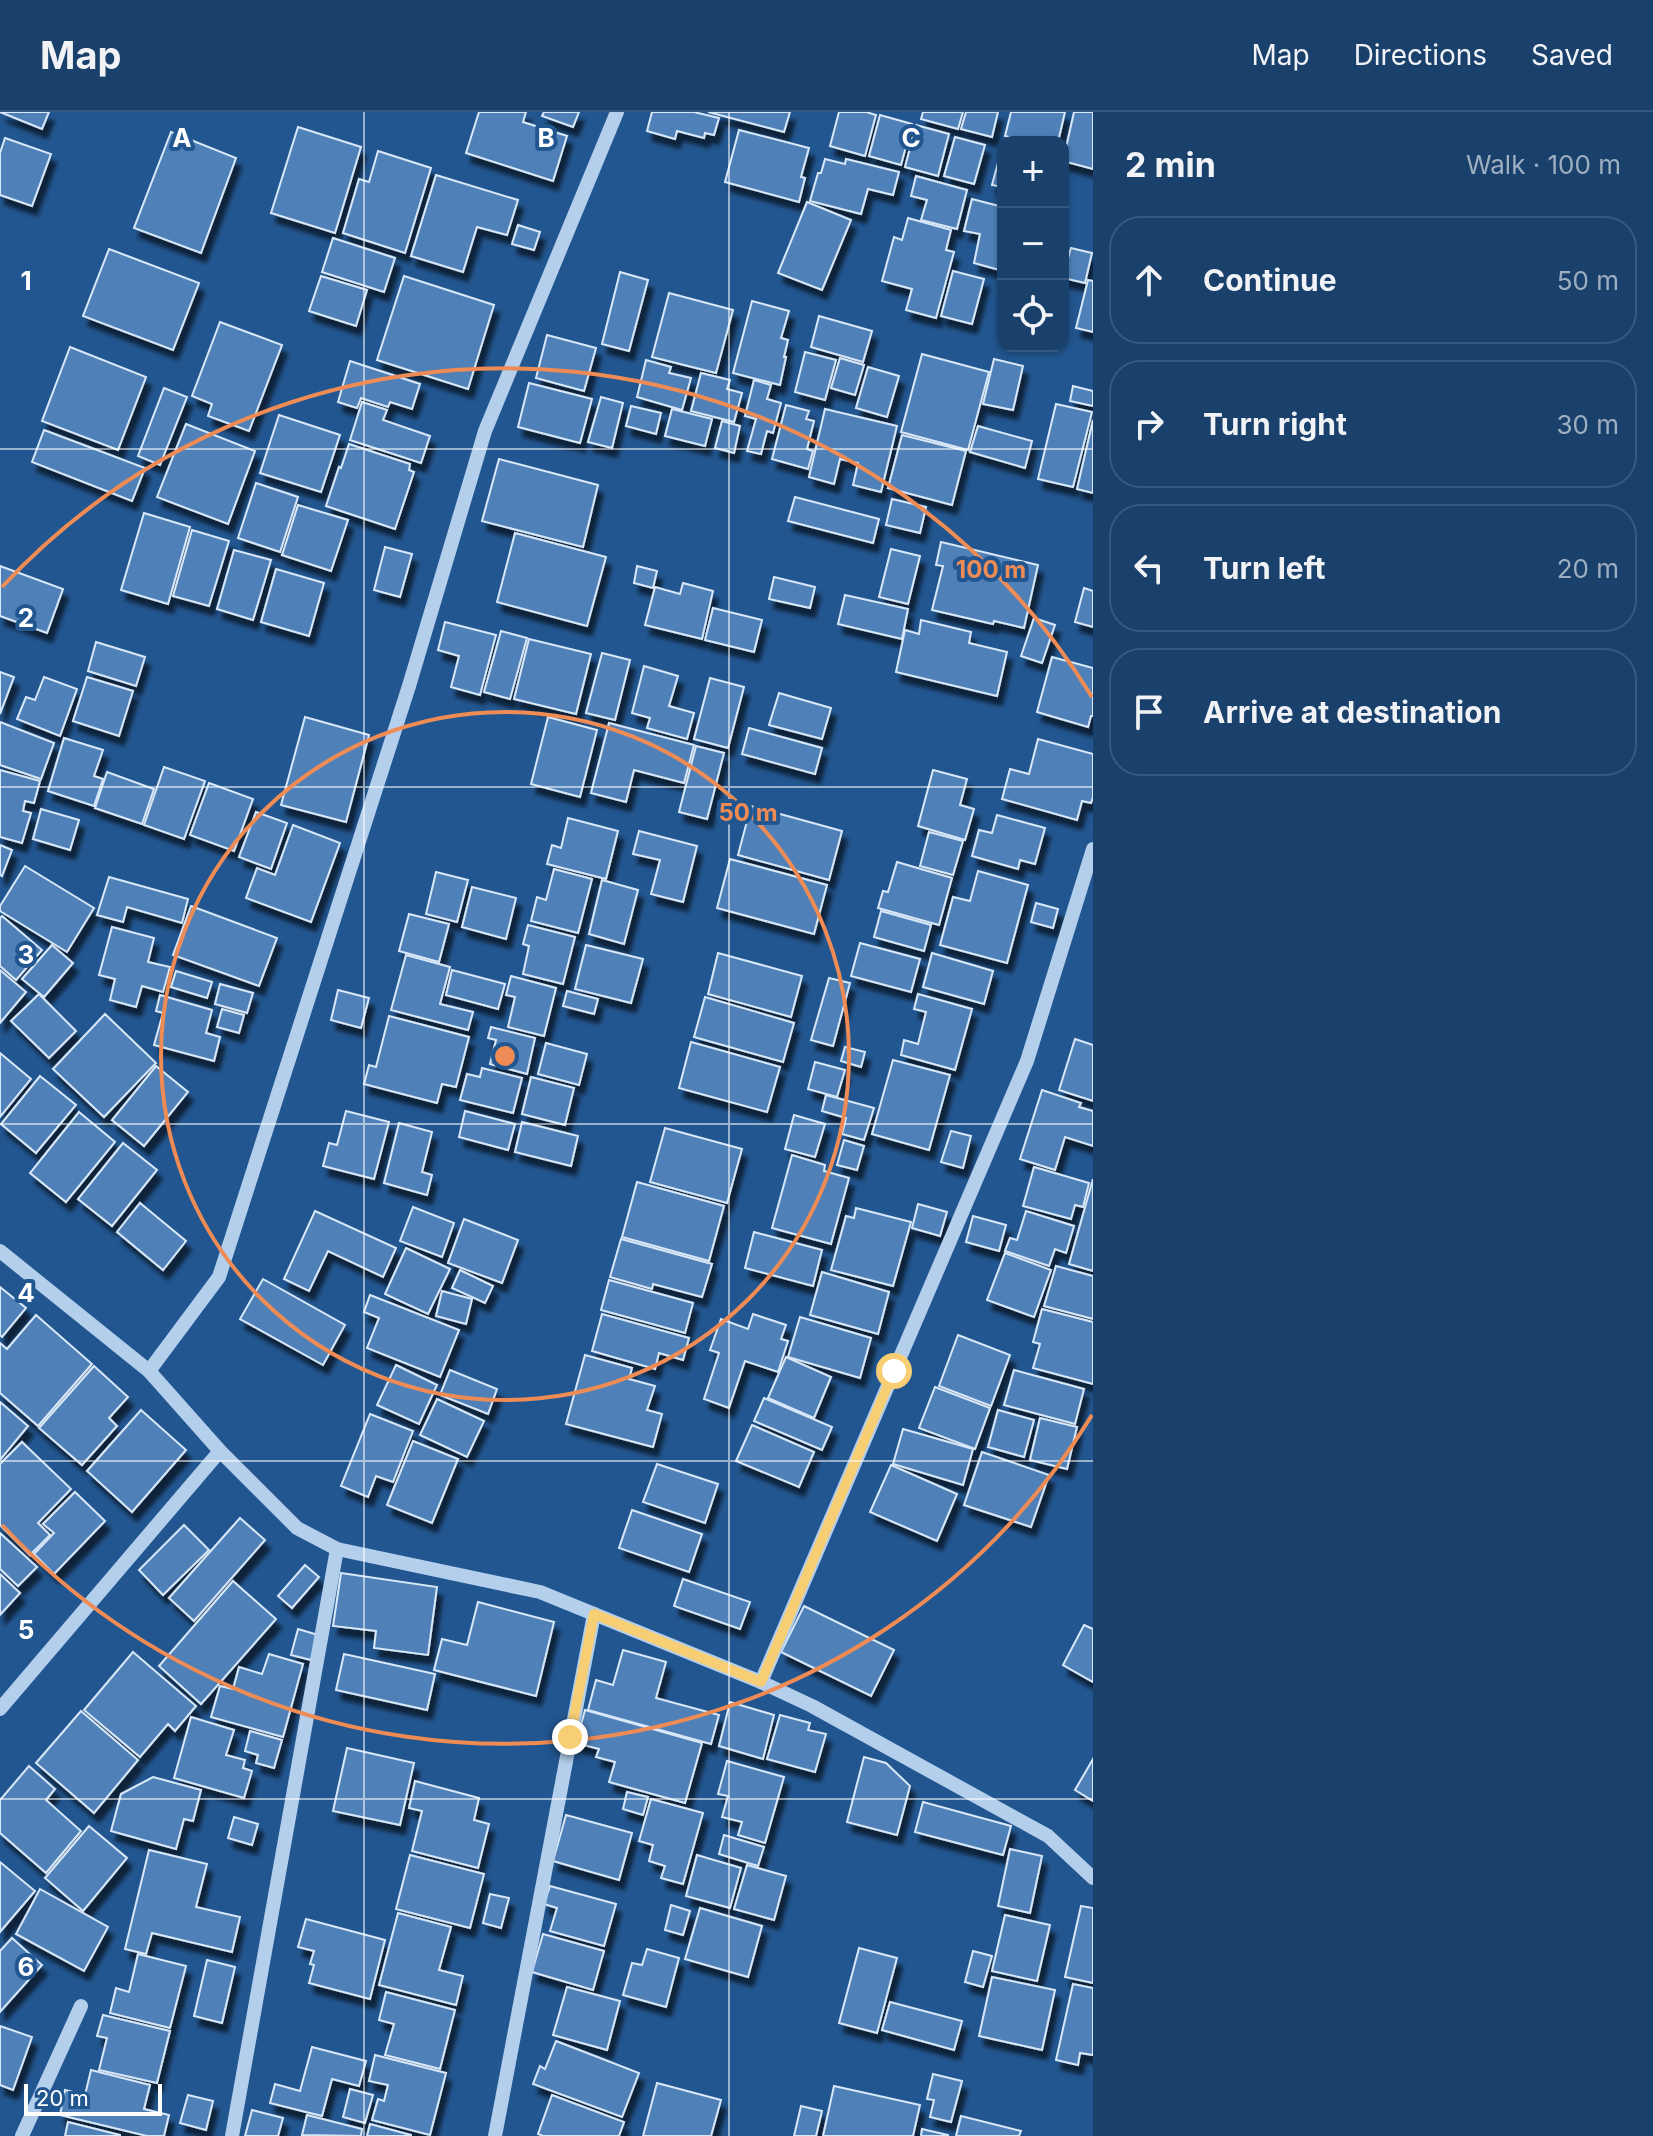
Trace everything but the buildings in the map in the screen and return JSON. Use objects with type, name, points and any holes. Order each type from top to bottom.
[{"type":"street","points":[[149,1371],[219,1277],[409,686],[485,431],[617,112]]},
{"type":"street","points":[[761,1682],[1027,1061],[1093,849]]},
{"type":"street","points":[[0,1251],[149,1371],[220,1451],[297,1528],[337,1549],[540,1592],[761,1682],[812,1706],[1048,1836],[1093,1878]]},
{"type":"street","points":[[0,1709],[220,1451]]},
{"type":"street","points":[[232,2136],[337,1549]]},
{"type":"street","points":[[495,2136],[594,1614]]},
{"type":"street","points":[[22,2136],[81,2006]]},
{"type":"route","points":[[570,1737],[594,1614],[761,1682],[894,1371]]}]
